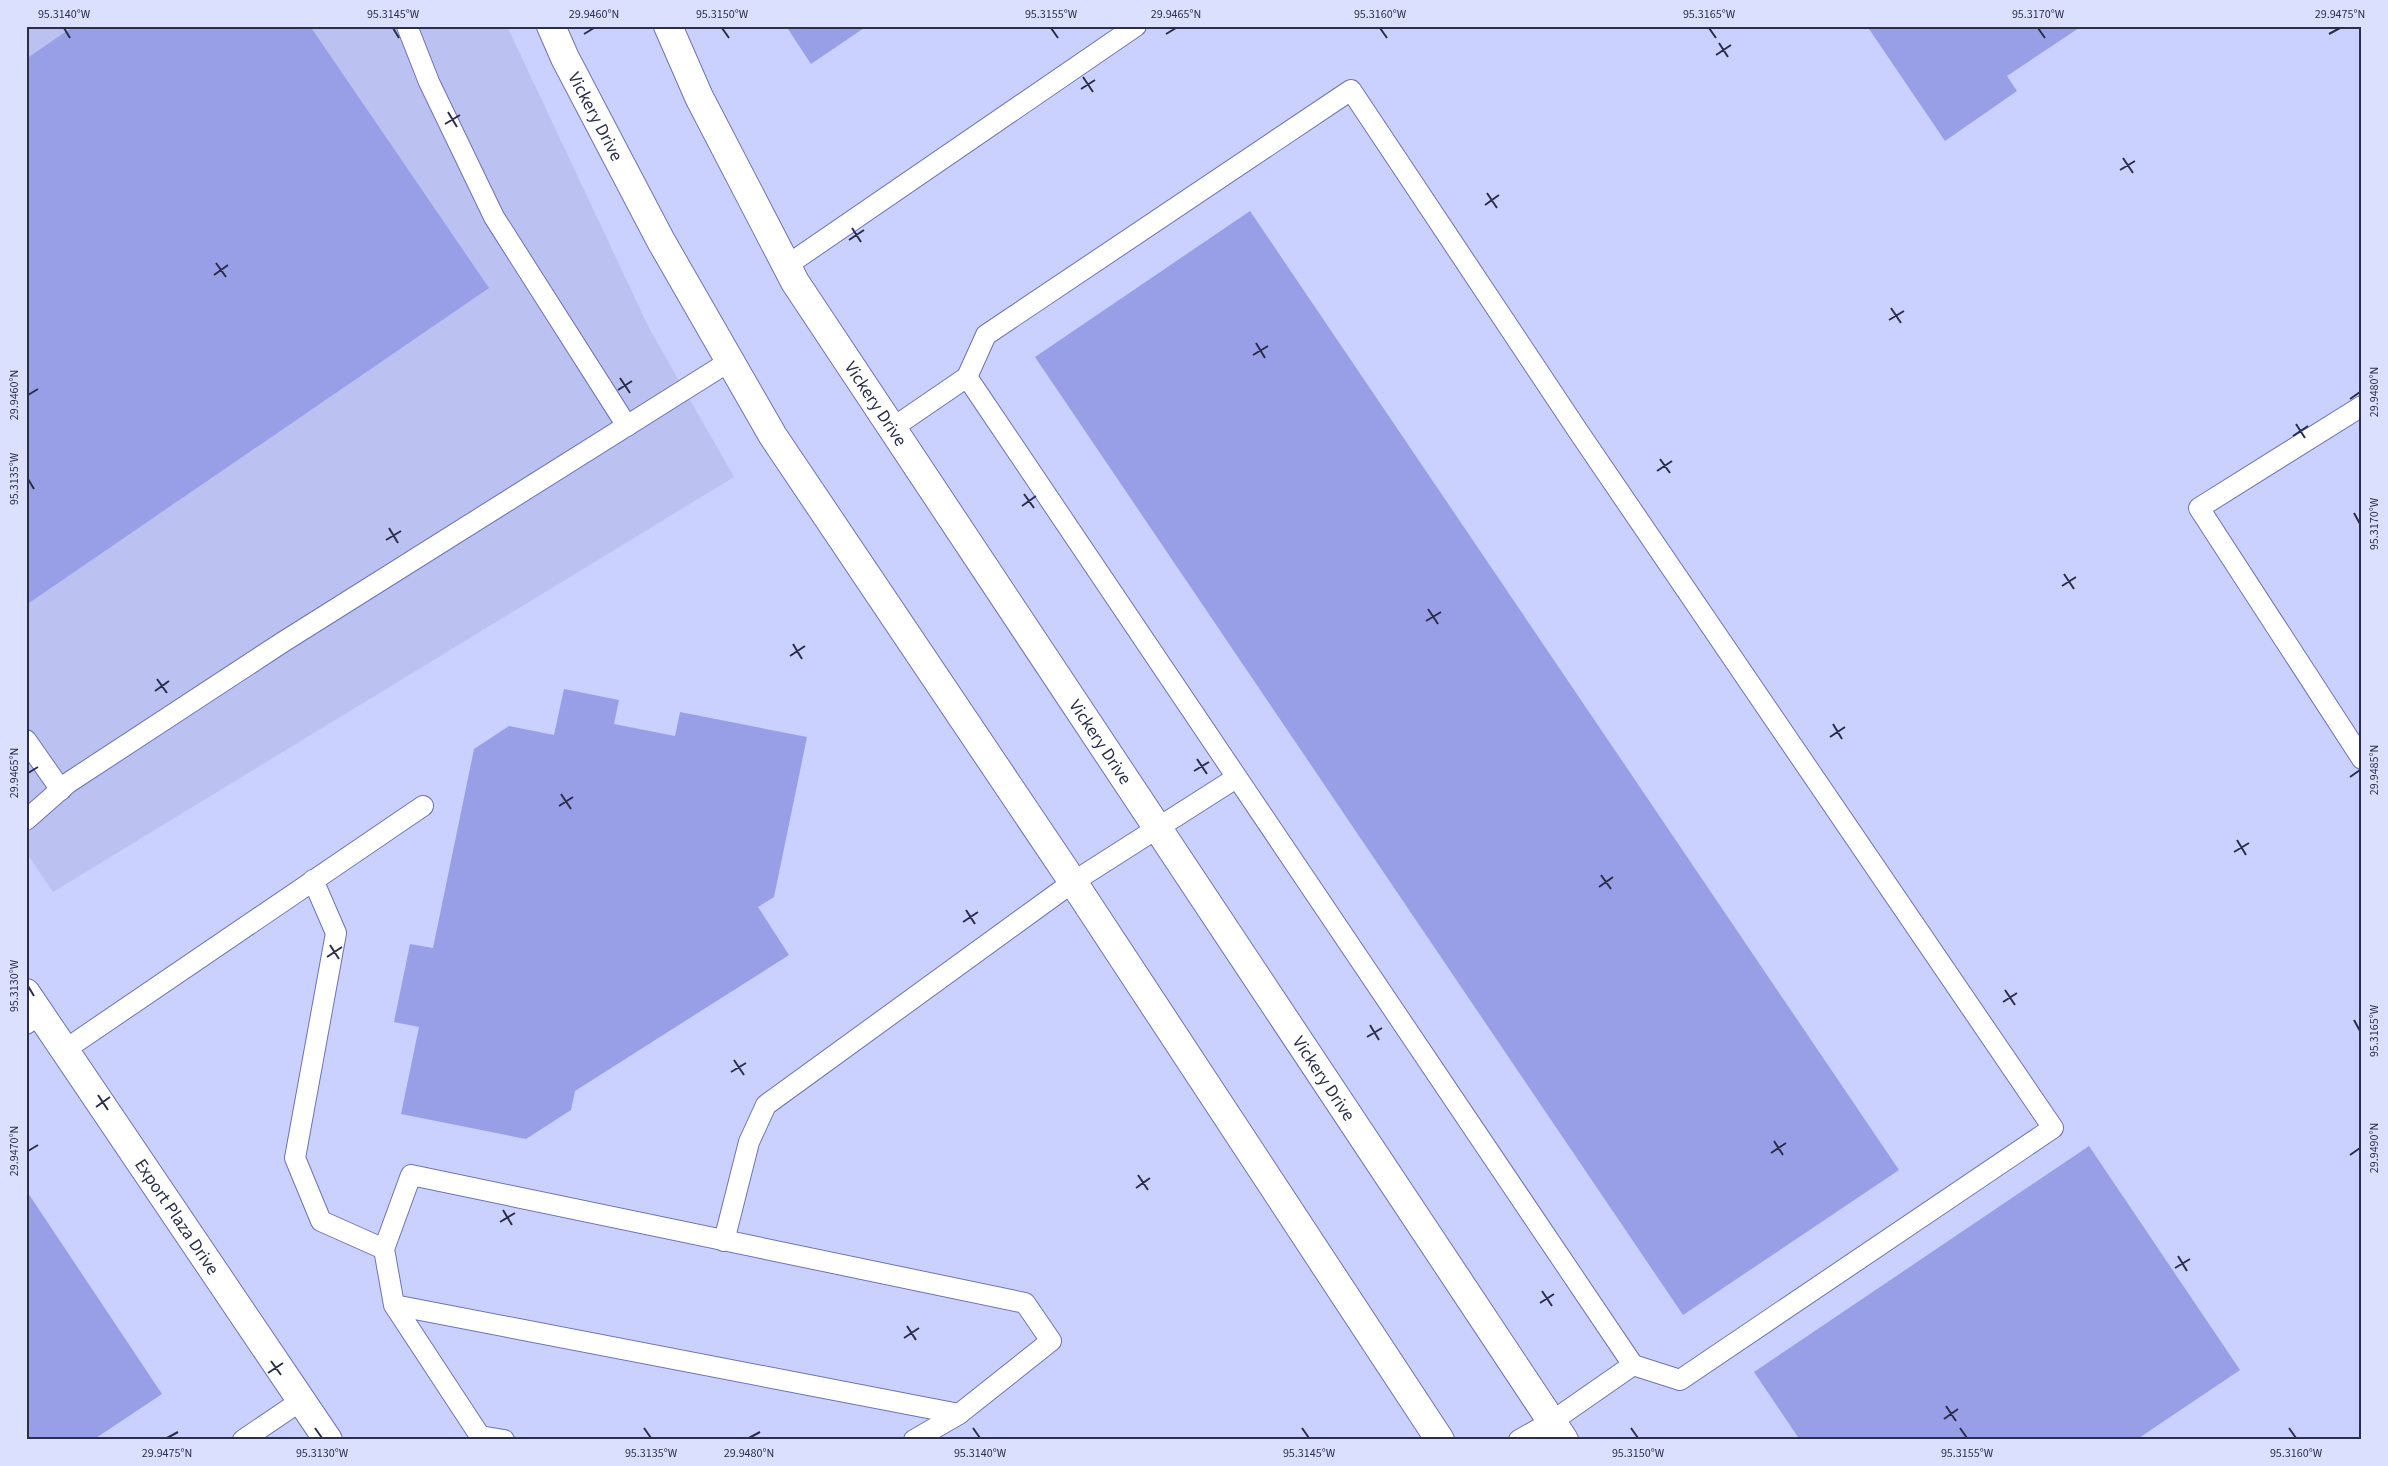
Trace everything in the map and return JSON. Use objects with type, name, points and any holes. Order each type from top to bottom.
[{"type":"main road","name":"Vickery Drive","points":[[551,26],[564,58],[660,241],[773,436],[1073,882],[1440,1440]]},
{"type":"main road","name":"Vickery Drive","points":[[668,26],[700,97],[786,266],[891,428],[1558,1431]]},
{"type":"main road","name":"Export Plaza Drive","points":[[31,1010],[66,1049],[328,1440]]},
{"type":"lane","points":[[407,26],[430,82],[494,218],[627,426]]},
{"type":"lane","points":[[786,266],[1136,26]]},
{"type":"lane","points":[[891,428],[967,377],[986,335],[1350,90],[1578,431],[2053,1128],[1680,1380],[1633,1365],[967,377]]},
{"type":"lane","points":[[26,820],[68,783],[283,642],[730,361]]},
{"type":"lane","points":[[2362,406],[2199,508],[2362,759]]},
{"type":"lane","points":[[26,740],[61,790]]},
{"type":"lane","points":[[724,1241],[749,1142],[766,1105],[1073,882],[1236,778]]},
{"type":"lane","points":[[66,1049],[423,806]]},
{"type":"lane","points":[[313,880],[336,933],[295,1158],[321,1221],[384,1249]]},
{"type":"lane","points":[[504,1440],[480,1436],[394,1305],[384,1249],[411,1175],[1025,1303],[1051,1341],[959,1414],[914,1440]]},
{"type":"lane","points":[[394,1305],[959,1414]]},
{"type":"lane","points":[[1520,1440],[1558,1431],[1633,1365]]},
{"type":"lane","points":[[242,1440],[302,1400]]},
{"type":"shaded area","points":[[26,26],[507,26],[649,328],[734,477],[53,892],[26,852]]},
{"type":"building","points":[[74,26],[310,26],[489,288],[26,605],[26,59]]},
{"type":"building","points":[[786,26],[867,26],[811,64]]},
{"type":"building","points":[[1867,26],[2082,26],[2007,76],[2017,91],[1945,141]]},
{"type":"building","points":[[1250,211],[1899,1170],[1683,1315],[1035,357]]},
{"type":"building","points":[[564,689],[619,700],[614,724],[675,736],[680,712],[807,737],[774,897],[758,907],[789,955],[575,1091],[571,1110],[526,1139],[401,1114],[419,1027],[394,1022],[410,944],[433,948],[474,749],[509,726],[554,735]]},
{"type":"building","points":[[2089,1146],[2240,1370],[2136,1440],[1800,1440],[1754,1372]]},
{"type":"building","points":[[26,1190],[162,1394],[93,1440],[26,1440]]}]
